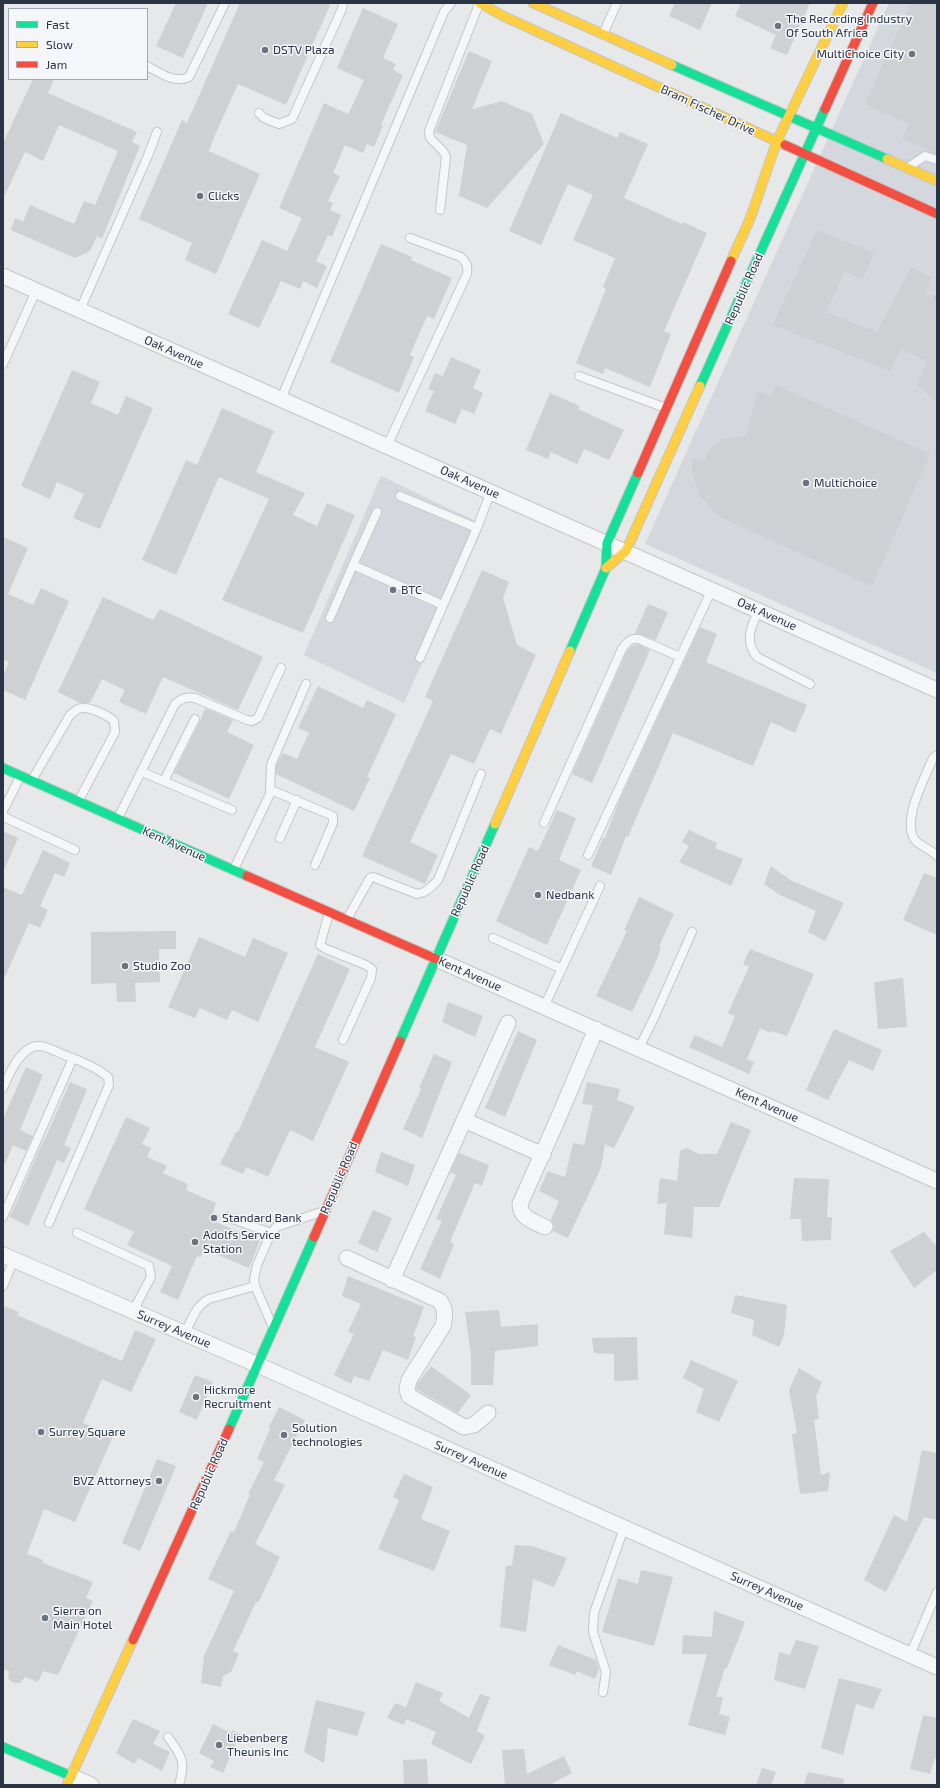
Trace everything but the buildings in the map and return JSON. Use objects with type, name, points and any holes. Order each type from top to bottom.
[{"type":"main road","name":"Bram Fischer Drive","points":[[479,3],[503,16],[937,214]]},
{"type":"main road","points":[[533,3],[694,75],[789,114],[937,181]]},
{"type":"main road","name":"Republic Road","points":[[69,1780],[258,1365],[436,959],[606,568],[606,543],[750,219],[777,142],[789,114],[844,3]]},
{"type":"main road","name":"Republic Road","points":[[606,568],[626,551],[873,3]]},
{"type":"main road","name":"Kent Avenue","points":[[3,768],[436,959]]},
{"type":"main road","points":[[3,1747],[69,1780]]},
{"type":"street","name":"Oak Avenue","points":[[3,276],[937,690]]},
{"type":"street","name":"Kent Avenue","points":[[436,959],[937,1180]]},
{"type":"street","points":[[392,1280],[508,1023]]},
{"type":"street","points":[[545,1227],[523,1216],[520,1211],[520,1204],[543,1155],[596,1029]]},
{"type":"street","points":[[464,1120],[543,1155]]},
{"type":"street","name":"Surrey Avenue","points":[[9,1258],[258,1365],[937,1667]]},
{"type":"street","points":[[347,1258],[440,1301],[444,1308],[445,1316],[443,1326],[408,1380],[407,1389],[409,1396],[464,1427],[474,1425],[488,1413]]},
{"type":"street","points":[[69,1780],[91,1785]]},
{"type":"lane","points":[[148,67],[174,80],[183,80],[189,77],[225,3]]},
{"type":"lane","points":[[259,113],[264,118],[279,124],[292,119],[343,3]]},
{"type":"lane","points":[[281,399],[444,12],[452,3]]},
{"type":"lane","points":[[440,210],[446,157],[443,151],[430,138],[429,131],[479,3]]},
{"type":"lane","points":[[603,34],[617,3]]},
{"type":"lane","points":[[80,310],[157,132]]},
{"type":"lane","points":[[908,168],[925,156],[937,160]]},
{"type":"lane","points":[[387,446],[467,274],[468,268],[462,257],[410,238]]},
{"type":"lane","points":[[3,364],[36,290]]},
{"type":"lane","points":[[579,376],[667,408]]},
{"type":"lane","points":[[420,658],[477,528],[491,492]]},
{"type":"lane","points":[[400,496],[477,528]]},
{"type":"lane","points":[[330,618],[377,512]]},
{"type":"lane","points":[[353,565],[443,605]]},
{"type":"lane","points":[[588,855],[712,589]]},
{"type":"lane","points":[[759,610],[750,629],[751,650],[757,657],[810,684]]},
{"type":"lane","points":[[544,823],[622,649],[628,641],[634,638],[639,639],[680,657]]},
{"type":"lane","points":[[118,819],[175,704],[182,698],[194,698],[252,721],[258,718],[281,668]]},
{"type":"lane","points":[[234,870],[271,790],[271,765],[306,684]]},
{"type":"lane","points":[[32,781],[70,715],[79,709],[86,708],[109,717],[114,721],[115,732],[78,801]]},
{"type":"lane","points":[[164,781],[195,719]]},
{"type":"lane","points":[[937,755],[933,758],[912,812],[911,830],[915,839],[937,856]]},
{"type":"lane","points":[[142,772],[232,810]]},
{"type":"lane","points":[[347,920],[370,878],[373,877],[416,894],[424,893],[438,880],[481,774]]},
{"type":"lane","points":[[3,811],[20,776]]},
{"type":"lane","points":[[271,790],[333,816],[333,823],[315,865]]},
{"type":"lane","points":[[280,838],[297,800]]},
{"type":"lane","points":[[3,815],[6,818],[75,850]]},
{"type":"lane","points":[[544,1007],[600,886]]},
{"type":"lane","points":[[329,912],[320,945],[372,969],[372,978],[343,1040]]},
{"type":"lane","points":[[639,1048],[692,932]]},
{"type":"lane","points":[[494,938],[562,969]]},
{"type":"lane","points":[[3,1088],[13,1065],[29,1050],[40,1046],[73,1058],[103,1072],[108,1077],[109,1086],[49,1223]]},
{"type":"lane","points":[[3,1217],[73,1058]]},
{"type":"lane","points":[[274,1329],[255,1286],[254,1273],[271,1232],[282,1224],[325,1210]]},
{"type":"lane","points":[[227,1217],[271,1232]]},
{"type":"lane","points":[[77,1233],[149,1266],[151,1277],[133,1311]]},
{"type":"lane","points":[[3,1286],[9,1258]]},
{"type":"lane","points":[[185,1333],[197,1308],[203,1302],[255,1286]]},
{"type":"lane","points":[[603,1692],[606,1672],[593,1632],[594,1613],[624,1528]]},
{"type":"lane","points":[[910,1655],[937,1592]]},
{"type":"lane","points":[[168,1737],[182,1756],[183,1771],[179,1785]]},
{"type":"path","points":[[934,298],[937,294]]},
{"type":"shaded area","points":[[889,3],[937,3],[937,673],[645,544]]},
{"type":"shaded area","name":"BTC","points":[[381,476],[484,525],[404,703],[304,655]]},
{"type":"traffic: fast","points":[[672,65],[887,159]]},
{"type":"traffic: fast","points":[[700,386],[825,109]]},
{"type":"traffic: fast","points":[[570,651],[606,568],[607,543],[638,473]]},
{"type":"traffic: fast","points":[[3,768],[247,876]]},
{"type":"traffic: fast","points":[[400,1041],[495,824]]},
{"type":"traffic: fast","points":[[229,1429],[314,1237]]},
{"type":"traffic: fast","points":[[3,1747],[71,1776]]},
{"type":"traffic: slow","points":[[480,3],[503,16],[785,145]]},
{"type":"traffic: slow","points":[[533,3],[672,65]]},
{"type":"traffic: slow","points":[[731,261],[750,219],[777,141],[843,3]]},
{"type":"traffic: slow","points":[[887,159],[937,181]]},
{"type":"traffic: slow","points":[[606,568],[626,551],[700,386]]},
{"type":"traffic: slow","points":[[495,824],[570,651]]},
{"type":"traffic: slow","points":[[67,1785],[133,1640]]},
{"type":"traffic: jam","points":[[825,109],[873,3]]},
{"type":"traffic: jam","points":[[785,145],[937,214]]},
{"type":"traffic: jam","points":[[638,473],[731,261]]},
{"type":"traffic: jam","points":[[247,876],[436,959]]},
{"type":"traffic: jam","points":[[314,1237],[400,1041]]},
{"type":"traffic: jam","points":[[133,1640],[229,1429]]},
{"type":"place","name":"The Recording Industry Of South Africa","points":[[778,26]]},
{"type":"place","name":"DSTV Plaza","points":[[265,50]]},
{"type":"place","name":"MultiChoice City","points":[[912,54]]},
{"type":"place","name":"Clicks","points":[[200,196]]},
{"type":"place","name":"Multichoice","points":[[806,483]]},
{"type":"place","name":"BTC","points":[[393,590]]},
{"type":"place","name":"Nedbank","points":[[538,895]]},
{"type":"place","name":"Studio Zoo","points":[[125,966]]},
{"type":"place","name":"Standard Bank","points":[[214,1218]]},
{"type":"place","name":"Adolfs Service Station","points":[[195,1242]]},
{"type":"place","name":"Hickmore Recruitment","points":[[196,1397]]},
{"type":"place","name":"Surrey Square","points":[[41,1432]]},
{"type":"place","name":"Solution technologies","points":[[284,1435]]},
{"type":"place","name":"BVZ Attorneys","points":[[159,1481]]},
{"type":"place","name":"Sierra on Main Hotel","points":[[45,1618]]},
{"type":"place","name":"Liebenberg Theunis Inc","points":[[219,1745]]}]
